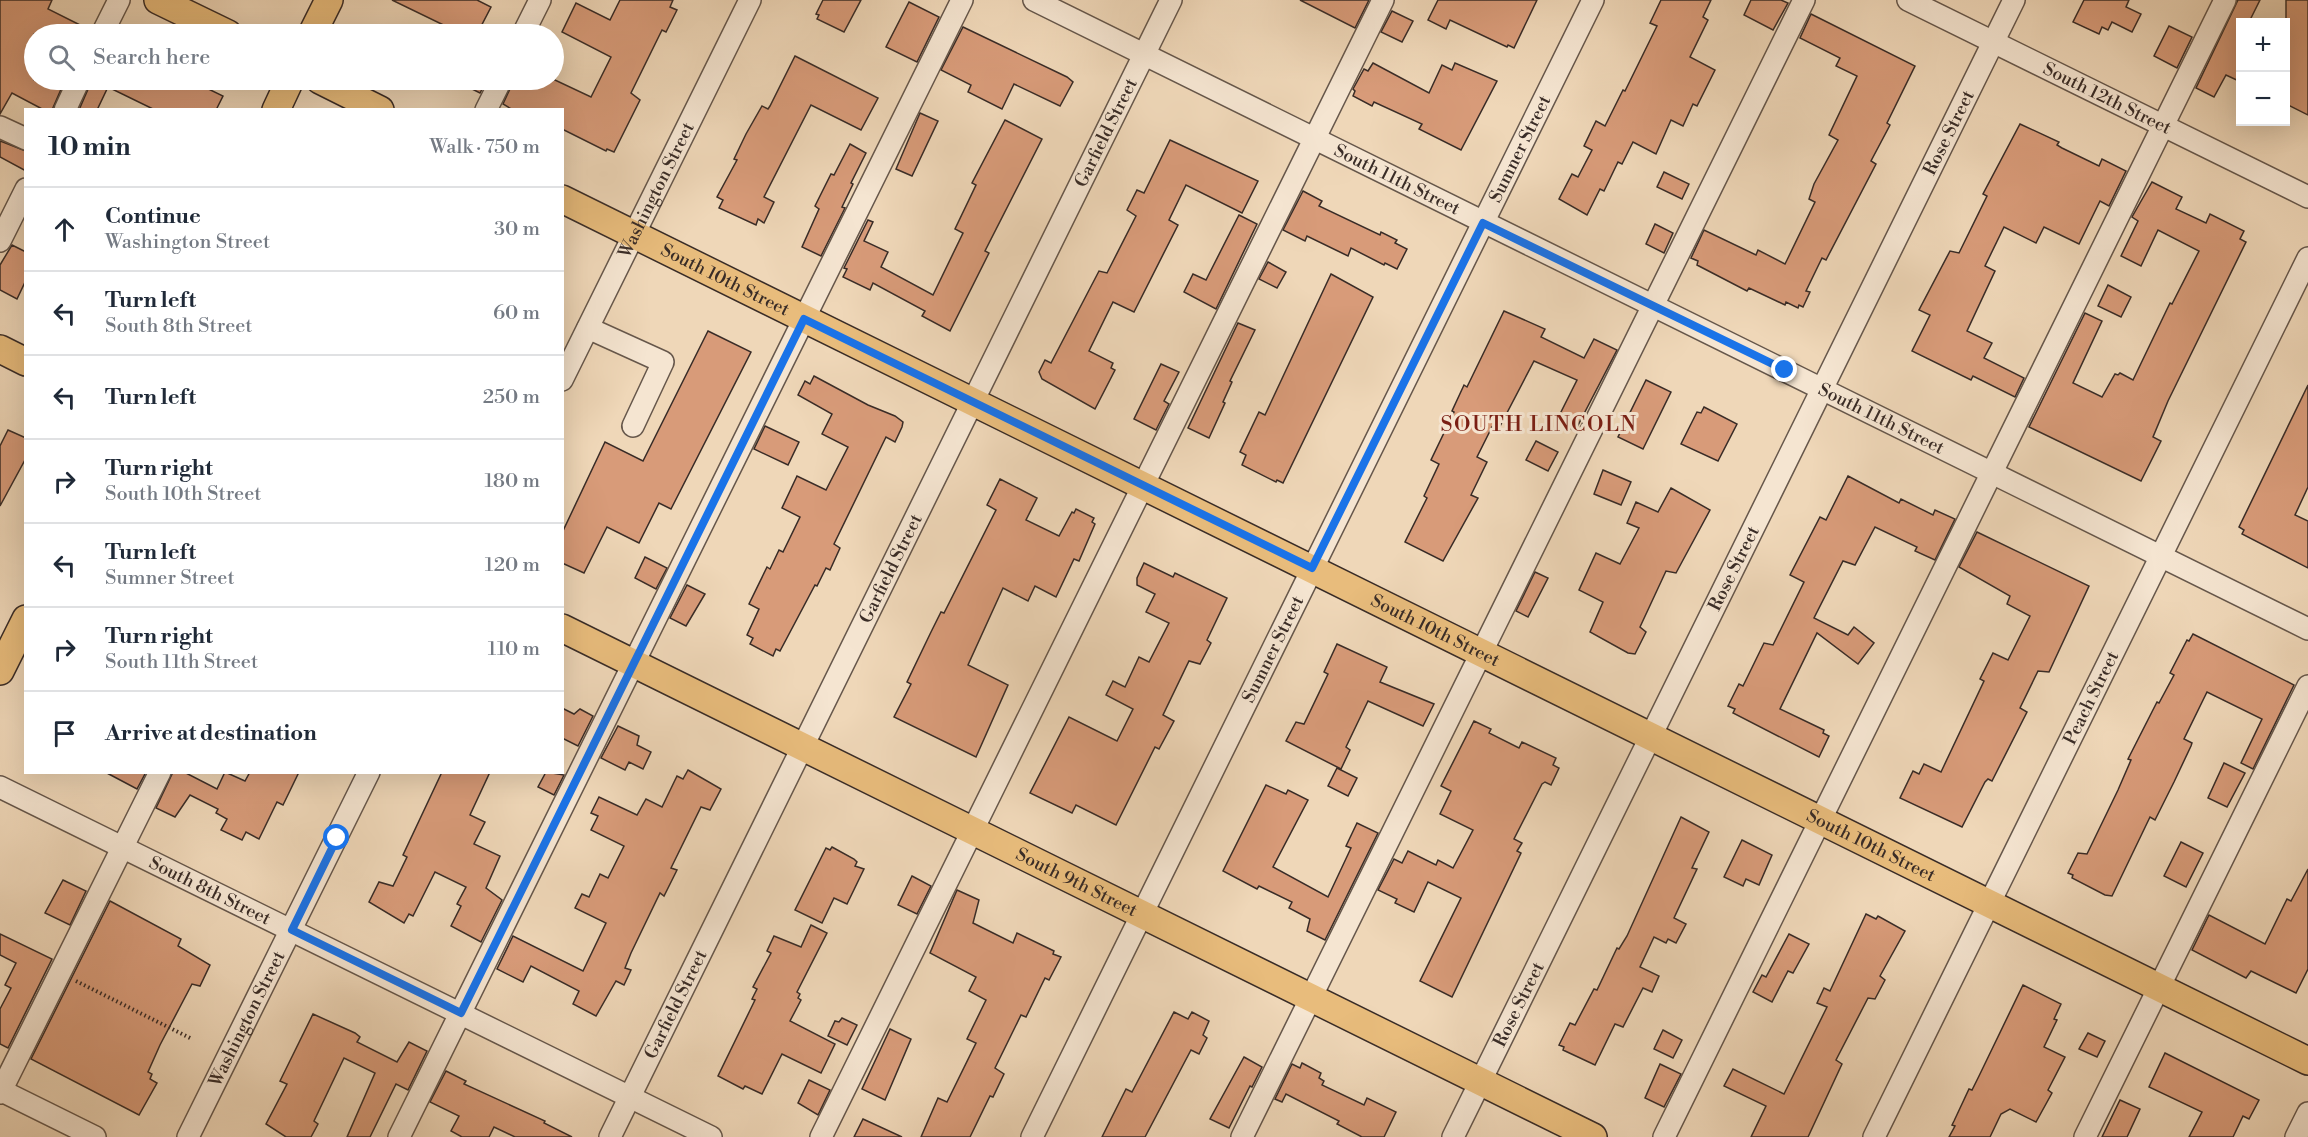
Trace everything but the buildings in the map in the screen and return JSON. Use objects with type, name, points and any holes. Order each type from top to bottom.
[{"type":"main road","points":[[158,0],[207,24]]},
{"type":"main road","points":[[317,24],[329,0]]},
{"type":"main road","points":[[277,108],[285,90]]},
{"type":"main road","points":[[340,90],[377,108]]},
{"type":"main road","name":"South 10th Street","points":[[564,200],[2308,1061]]},
{"type":"main road","points":[[0,349],[24,361]]},
{"type":"main road","points":[[0,671],[24,623]]},
{"type":"main road","name":"South 9th Street","points":[[564,629],[1593,1137]]},
{"type":"street","points":[[107,24],[118,0]]},
{"type":"street","points":[[528,24],[540,0]]},
{"type":"street","name":"Washington Street","points":[[564,376],[750,0]]},
{"type":"street","points":[[399,1137],[962,0]]},
{"type":"street","name":"South 11th Street","points":[[1034,0],[2308,629]]},
{"type":"street","name":"Garfield Street","points":[[610,1137],[1171,0]]},
{"type":"street","points":[[821,1137],[1383,0]]},
{"type":"street","name":"Sumner Street","points":[[1032,1137],[1593,0]]},
{"type":"street","points":[[1242,1137],[1651,305],[1804,0]]},
{"type":"street","name":"South 12th Street","points":[[1908,0],[2308,197]]},
{"type":"street","name":"Rose Street","points":[[1453,1137],[2014,0]]},
{"type":"street","points":[[1664,1137],[2225,0]]},
{"type":"street","points":[[66,108],[74,90]]},
{"type":"street","points":[[487,108],[496,90]]},
{"type":"street","points":[[0,127],[24,138]]},
{"type":"street","points":[[0,241],[24,193]]},
{"type":"street","name":"Peach Street","points":[[1875,1137],[2308,258]]},
{"type":"street","points":[[588,328],[667,354],[633,426]]},
{"type":"street","points":[[2085,1137],[2308,686]]},
{"type":"street","points":[[95,1137],[0,1091],[159,774]]},
{"type":"street","name":"Washington Street","points":[[188,1137],[368,774]]},
{"type":"street","name":"South 8th Street","points":[[0,787],[711,1137]]},
{"type":"street","points":[[2296,1137],[2308,1113]]},
{"type":"path","points":[[59,973],[192,1039]]},
{"type":"district","name":"SOUTH LINCOLN","points":[[1539,425]]},
{"type":"route","points":[[337,838],[292,930],[461,1013],[804,319],[1312,568],[1483,223],[1785,370]]}]
